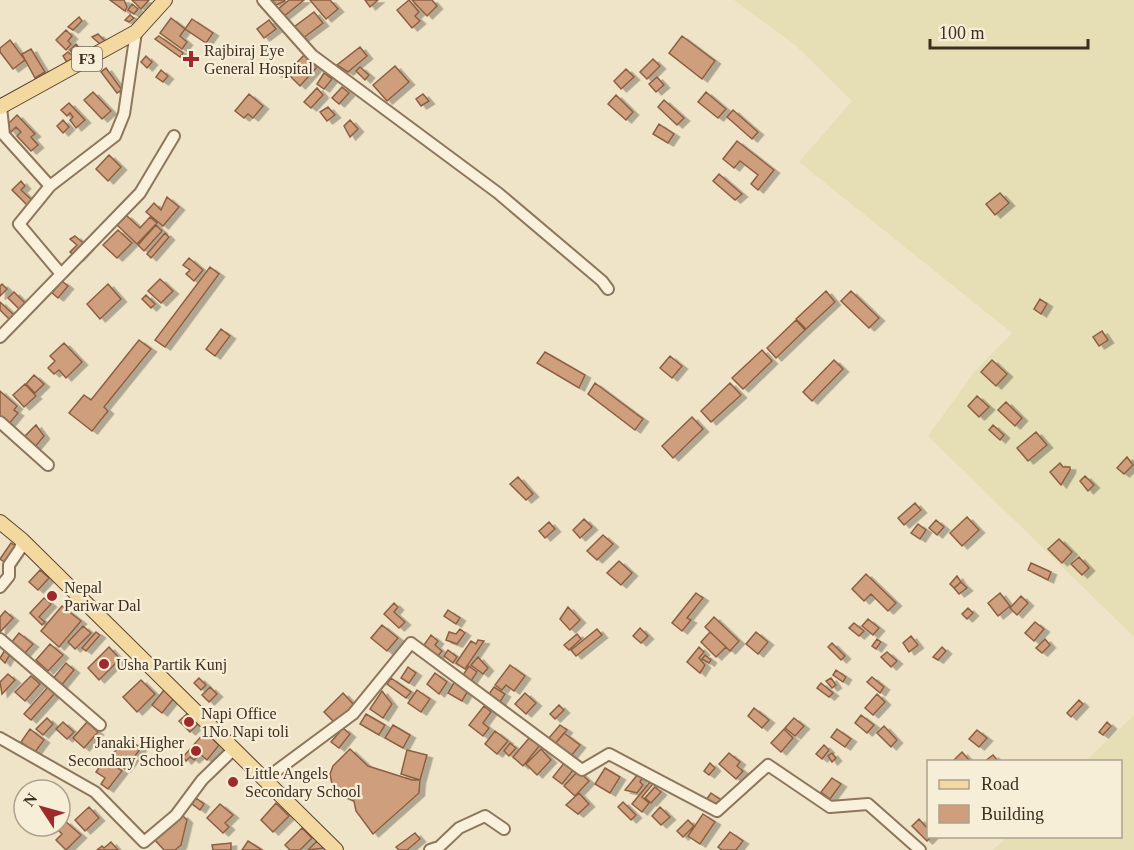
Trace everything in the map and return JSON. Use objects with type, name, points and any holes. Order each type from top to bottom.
[{"type":"main road","name":"F3","points":[[1,107],[136,32],[165,0]]},
{"type":"main road","points":[[0,522],[22,540],[336,850]]},
{"type":"street","points":[[262,0],[312,55],[498,194],[602,281],[608,289]]},
{"type":"street","points":[[61,274],[19,224],[50,186],[115,136],[124,114],[136,32]]},
{"type":"street","points":[[1,107],[4,135],[50,186]]},
{"type":"street","points":[[0,337],[140,193],[174,136]]},
{"type":"street","points":[[0,422],[48,465]]},
{"type":"street","points":[[0,587],[9,576],[9,565],[20,549],[22,540]]},
{"type":"street","points":[[0,639],[100,725]]},
{"type":"street","points":[[264,780],[353,714],[411,643],[582,770],[609,754],[717,811],[768,765],[830,807],[868,804],[920,850]]},
{"type":"street","points":[[0,738],[95,792],[144,842]]},
{"type":"street","points":[[134,850],[176,815],[202,780],[234,749]]},
{"type":"street","points":[[430,850],[439,847],[459,828],[485,816],[504,829]]},
{"type":"shaded area","points":[[734,0],[1134,0],[1134,637],[928,436],[975,371],[1012,333],[799,162],[852,101],[795,45]]},
{"type":"shaded area","points":[[1134,715],[1134,850],[993,850],[1006,838],[1122,838],[1122,760],[1087,760]]},
{"type":"building","points":[[110,0],[124,0],[127,7],[125,11]]},
{"type":"building","points":[[132,0],[149,0],[141,9]]},
{"type":"building","points":[[272,0],[284,0],[285,1],[276,5]]},
{"type":"building","points":[[289,0],[304,0],[283,17],[277,10]]},
{"type":"building","points":[[310,0],[330,0],[338,9],[326,19]]},
{"type":"building","points":[[365,0],[378,0],[370,7]]},
{"type":"building","points":[[409,0],[419,12],[415,16],[420,21],[412,28],[397,10]]},
{"type":"building","points":[[412,0],[432,0],[437,6],[427,16]]},
{"type":"building","points":[[132,4],[138,9],[134,14],[128,10]]},
{"type":"building","points":[[314,12],[323,23],[302,39],[294,27]]},
{"type":"building","points":[[130,15],[134,18],[129,22],[125,20]]},
{"type":"building","points":[[79,17],[82,21],[73,30],[68,27]]},
{"type":"building","points":[[171,18],[185,29],[180,36],[187,42],[182,49],[160,33]]},
{"type":"building","points":[[192,19],[213,33],[206,43],[185,29]]},
{"type":"building","points":[[269,20],[276,29],[264,38],[257,29]]},
{"type":"building","points":[[66,30],[72,36],[68,41],[71,44],[66,50],[56,40]]},
{"type":"building","points":[[98,34],[105,41],[101,45],[92,37]]},
{"type":"building","points":[[159,36],[183,53],[180,57],[155,39]]},
{"type":"building","points":[[682,36],[715,61],[702,79],[669,53]]},
{"type":"building","points":[[10,40],[25,60],[13,69],[0,52],[0,48]]},
{"type":"building","points":[[76,44],[83,52],[76,57],[70,50]]},
{"type":"building","points":[[360,47],[367,56],[348,72],[337,65]]},
{"type":"building","points":[[31,49],[45,72],[35,78],[22,54]]},
{"type":"building","points":[[68,52],[75,58],[68,64],[63,56]]},
{"type":"building","points":[[304,55],[317,67],[300,86],[287,73]]},
{"type":"building","points":[[146,56],[152,62],[147,68],[141,62]]},
{"type":"building","points":[[653,59],[660,66],[647,79],[640,72]]},
{"type":"building","points":[[395,66],[409,82],[387,101],[373,85]]},
{"type":"building","points":[[277,67],[282,68],[281,75],[276,74]]},
{"type":"building","points":[[360,67],[369,75],[365,80],[356,71]]},
{"type":"building","points":[[106,68],[122,90],[117,93],[101,72]]},
{"type":"building","points":[[626,69],[634,77],[621,89],[614,81]]},
{"type":"building","points":[[161,70],[168,76],[163,82],[156,77]]},
{"type":"building","points":[[324,73],[332,79],[324,89],[317,84]]},
{"type":"building","points":[[657,77],[664,85],[656,92],[649,84]]},
{"type":"building","points":[[342,87],[349,93],[339,104],[332,98]]},
{"type":"building","points":[[317,88],[323,95],[311,108],[304,102]]},
{"type":"building","points":[[93,92],[111,111],[102,119],[84,100]]},
{"type":"building","points":[[706,92],[726,109],[718,118],[698,102]]},
{"type":"building","points":[[249,94],[263,106],[253,118],[248,114],[244,118],[235,111]]},
{"type":"building","points":[[423,94],[429,101],[421,106],[416,99]]},
{"type":"building","points":[[616,95],[633,112],[626,120],[608,104]]},
{"type":"building","points":[[664,100],[684,118],[677,125],[658,107]]},
{"type":"building","points":[[69,103],[85,120],[76,128],[70,120],[73,117],[70,113],[67,116],[61,110]]},
{"type":"building","points":[[328,107],[335,115],[327,121],[320,112]]},
{"type":"building","points":[[733,110],[758,132],[752,139],[727,117]]},
{"type":"building","points":[[17,115],[35,134],[31,137],[38,145],[31,151],[17,136],[21,132],[16,127],[11,132],[6,126]]},
{"type":"building","points":[[63,120],[69,127],[63,133],[57,126]]},
{"type":"building","points":[[350,120],[358,129],[350,137],[344,126]]},
{"type":"building","points":[[659,124],[674,134],[668,143],[653,134]]},
{"type":"building","points":[[737,141],[774,170],[758,190],[751,184],[758,175],[740,161],[734,168],[723,159]]},
{"type":"building","points":[[109,155],[121,167],[108,181],[96,169]]},
{"type":"building","points":[[719,174],[742,194],[735,200],[713,181]]},
{"type":"building","points":[[21,181],[25,186],[21,190],[32,200],[27,205],[12,190]]},
{"type":"building","points":[[1000,193],[1009,203],[995,215],[986,204]]},
{"type":"building","points":[[167,197],[179,207],[163,226],[146,212],[154,203],[161,210]]},
{"type":"building","points":[[126,215],[140,228],[150,217],[157,223],[137,244],[117,225]]},
{"type":"building","points":[[156,225],[162,231],[144,251],[138,245]]},
{"type":"building","points":[[118,230],[132,243],[117,258],[103,245]]},
{"type":"building","points":[[165,233],[169,237],[151,258],[147,254]]},
{"type":"building","points":[[75,236],[88,247],[78,258],[70,252],[77,245],[70,239]]},
{"type":"building","points":[[189,258],[203,270],[194,281],[186,274],[190,270],[183,265]]},
{"type":"building","points":[[210,267],[219,274],[165,347],[155,340]]},
{"type":"building","points":[[160,279],[173,291],[161,303],[148,291]]},
{"type":"building","points":[[62,281],[68,286],[58,298],[52,293]]},
{"type":"building","points":[[2,284],[7,289],[0,296],[0,286]]},
{"type":"building","points":[[108,284],[121,299],[100,319],[87,304]]},
{"type":"building","points":[[826,291],[835,302],[806,329],[796,319]]},
{"type":"building","points":[[851,291],[879,318],[869,328],[841,301]]},
{"type":"building","points":[[14,292],[26,304],[20,310],[8,298]]},
{"type":"building","points":[[146,295],[155,304],[151,308],[142,299]]},
{"type":"building","points":[[1040,299],[1047,304],[1041,314],[1034,309]]},
{"type":"building","points":[[0,302],[14,315],[10,320],[0,310]]},
{"type":"building","points":[[796,320],[805,330],[776,358],[767,348]]},
{"type":"building","points":[[221,329],[230,336],[215,356],[206,349]]},
{"type":"building","points":[[1102,331],[1108,340],[1099,346],[1093,337]]},
{"type":"building","points":[[139,340],[151,349],[104,407],[108,411],[92,431],[69,413],[84,395],[91,400]]},
{"type":"building","points":[[64,343],[82,362],[66,378],[59,370],[54,374],[48,368],[55,361],[50,356]]},
{"type":"building","points":[[762,350],[772,361],[743,389],[732,378]]},
{"type":"building","points":[[545,352],[585,375],[579,388],[537,363]]},
{"type":"building","points":[[670,356],[682,366],[672,378],[660,368]]},
{"type":"building","points":[[834,360],[843,369],[812,401],[803,392]]},
{"type":"building","points":[[992,360],[1007,374],[996,386],[981,372]]},
{"type":"building","points":[[34,375],[44,384],[35,393],[26,384]]},
{"type":"building","points":[[595,383],[643,419],[635,430],[588,394]]},
{"type":"building","points":[[730,383],[741,395],[711,422],[701,411]]},
{"type":"building","points":[[25,384],[36,396],[24,407],[13,395]]},
{"type":"building","points":[[0,391],[17,406],[14,410],[18,413],[9,424],[0,416]]},
{"type":"building","points":[[977,396],[989,407],[979,417],[968,406]]},
{"type":"building","points":[[1006,402],[1022,418],[1015,426],[998,410]]},
{"type":"building","points":[[692,417],[703,429],[673,458],[662,446]]},
{"type":"building","points":[[36,425],[44,436],[35,447],[24,437]]},
{"type":"building","points":[[993,425],[1004,435],[1000,440],[989,430]]},
{"type":"building","points":[[1036,432],[1047,445],[1028,461],[1017,448]]},
{"type":"building","points":[[1127,457],[1133,465],[1124,474],[1117,468]]},
{"type":"building","points":[[1060,463],[1063,467],[1070,467],[1061,485],[1050,472]]},
{"type":"building","points":[[1085,476],[1094,485],[1088,491],[1080,481]]},
{"type":"building","points":[[518,477],[533,494],[526,500],[510,484]]},
{"type":"building","points":[[915,503],[921,510],[904,525],[898,518]]},
{"type":"building","points":[[967,517],[979,530],[962,546],[950,533]]},
{"type":"building","points":[[584,519],[592,527],[580,538],[573,530]]},
{"type":"building","points":[[936,520],[944,527],[937,535],[929,528]]},
{"type":"building","points":[[549,522],[555,529],[545,538],[539,531]]},
{"type":"building","points":[[918,524],[926,530],[920,539],[911,533]]},
{"type":"building","points":[[603,535],[613,544],[597,560],[587,551]]},
{"type":"building","points":[[1059,539],[1072,552],[1062,563],[1048,549]]},
{"type":"building","points":[[11,543],[20,549],[9,565],[0,559]]},
{"type":"building","points":[[1079,557],[1089,568],[1082,575],[1071,564]]},
{"type":"building","points":[[619,561],[632,573],[621,585],[607,573]]},
{"type":"building","points":[[1031,563],[1051,572],[1048,580],[1028,570]]},
{"type":"building","points":[[40,570],[49,578],[38,590],[29,582]]},
{"type":"building","points":[[866,574],[896,603],[888,611],[871,594],[864,601],[852,589]]},
{"type":"building","points":[[957,576],[961,582],[954,588],[950,584]]},
{"type":"building","points":[[961,582],[967,588],[959,594],[954,588]]},
{"type":"building","points":[[696,593],[703,598],[687,618],[691,620],[682,631],[672,623]]},
{"type":"building","points":[[1000,593],[1010,606],[998,616],[988,603]]},
{"type":"building","points":[[1021,596],[1028,603],[1017,615],[1010,608]]},
{"type":"building","points":[[44,598],[51,604],[39,617],[45,622],[42,625],[30,613]]},
{"type":"building","points":[[394,603],[398,607],[394,612],[405,622],[399,628],[384,614]]},
{"type":"building","points":[[62,606],[81,621],[59,647],[41,631]]},
{"type":"building","points":[[568,607],[580,620],[570,630],[560,619]]},
{"type":"building","points":[[968,608],[973,613],[967,619],[962,614]]},
{"type":"building","points":[[448,610],[460,618],[456,624],[444,616]]},
{"type":"building","points":[[5,611],[13,618],[0,632],[0,617]]},
{"type":"building","points":[[714,617],[739,641],[730,651],[705,627]]},
{"type":"building","points":[[868,619],[879,628],[873,635],[862,626]]},
{"type":"building","points":[[1035,622],[1044,629],[1034,641],[1025,633]]},
{"type":"building","points":[[854,623],[864,631],[859,636],[849,628]]},
{"type":"building","points":[[382,625],[398,638],[387,651],[371,638]]},
{"type":"building","points":[[83,626],[91,633],[75,649],[68,642]]},
{"type":"building","points":[[640,628],[648,636],[641,643],[633,636]]},
{"type":"building","points":[[460,629],[465,633],[457,644],[446,640],[449,632],[456,634]]},
{"type":"building","points":[[597,629],[602,635],[576,656],[571,650]]},
{"type":"building","points":[[96,632],[100,635],[86,651],[82,648]]},
{"type":"building","points":[[710,632],[726,647],[716,657],[701,642]]},
{"type":"building","points":[[756,632],[768,642],[758,654],[746,644]]},
{"type":"building","points":[[19,633],[33,644],[24,654],[11,643]]},
{"type":"building","points":[[577,634],[581,639],[569,650],[564,645]]},
{"type":"building","points":[[431,635],[438,641],[435,645],[442,651],[438,656],[424,645]]},
{"type":"building","points":[[911,636],[918,645],[909,652],[903,643]]},
{"type":"building","points":[[877,639],[881,642],[876,649],[872,646]]},
{"type":"building","points":[[1045,639],[1050,645],[1042,653],[1036,648]]},
{"type":"building","points":[[478,640],[484,641],[465,669],[456,663],[471,641],[476,644]]},
{"type":"building","points":[[832,643],[845,656],[841,660],[828,647]]},
{"type":"building","points":[[50,644],[63,655],[48,671],[36,660]]},
{"type":"building","name":"Usha Partik Kunj","points":[[109,647],[120,659],[99,680],[88,668]]},
{"type":"building","points":[[699,647],[704,652],[699,658],[705,665],[700,673],[687,662]]},
{"type":"building","points":[[942,647],[946,651],[938,660],[933,657]]},
{"type":"building","points":[[5,650],[10,654],[5,663],[0,658]]},
{"type":"building","points":[[448,650],[457,657],[453,663],[444,656]]},
{"type":"building","points":[[887,652],[897,661],[891,667],[881,657]]},
{"type":"building","points":[[705,655],[711,660],[709,663],[702,659]]},
{"type":"building","points":[[478,657],[488,668],[483,674],[471,665]]},
{"type":"building","points":[[66,663],[74,670],[60,687],[52,680]]},
{"type":"building","points":[[510,665],[525,676],[514,691],[506,685],[502,690],[495,685]]},
{"type":"building","points":[[469,666],[477,672],[471,681],[463,675]]},
{"type":"building","points":[[408,667],[416,673],[409,683],[401,678]]},
{"type":"building","points":[[836,670],[846,677],[843,682],[833,675]]},
{"type":"building","points":[[435,673],[447,682],[439,694],[427,684]]},
{"type":"building","points":[[8,674],[15,680],[2,694],[0,682]]},
{"type":"building","points":[[31,676],[40,684],[25,701],[15,692]]},
{"type":"building","points":[[872,677],[884,687],[880,693],[867,682]]},
{"type":"building","points":[[199,678],[206,685],[201,690],[194,683]]},
{"type":"building","points":[[391,678],[411,692],[406,698],[387,684]]},
{"type":"building","points":[[831,678],[836,685],[832,688],[826,681]]},
{"type":"building","points":[[141,680],[155,694],[137,712],[123,697]]},
{"type":"building","points":[[455,681],[469,689],[462,701],[448,693]]},
{"type":"building","points":[[821,683],[833,693],[829,697],[817,688]]},
{"type":"building","points":[[49,686],[56,692],[31,720],[24,714]]},
{"type":"building","points":[[210,687],[217,694],[209,702],[202,695]]},
{"type":"building","points":[[494,687],[505,694],[500,702],[489,694]]},
{"type":"building","points":[[164,690],[174,698],[162,713],[152,705]]},
{"type":"building","points":[[417,690],[430,699],[421,712],[408,703]]},
{"type":"building","points":[[382,691],[392,704],[383,718],[370,709]]},
{"type":"building","points":[[343,693],[354,705],[335,723],[324,712]]},
{"type":"building","points":[[525,693],[536,703],[526,714],[515,704]]},
{"type":"building","points":[[877,694],[885,702],[873,715],[865,708]]},
{"type":"building","points":[[1079,700],[1083,704],[1071,717],[1067,713]]},
{"type":"building","points":[[559,705],[564,710],[555,719],[550,714]]},
{"type":"building","points":[[484,706],[491,712],[483,723],[489,728],[483,736],[469,725]]},
{"type":"building","points":[[754,708],[769,720],[762,728],[748,716]]},
{"type":"building","name":"Napi Office 1No Napi toli","points":[[189,712],[199,723],[190,732],[179,721]]},
{"type":"building","points":[[366,714],[385,725],[379,735],[360,724]]},
{"type":"building","points":[[861,715],[874,725],[867,733],[855,723]]},
{"type":"building","points":[[47,718],[53,724],[43,735],[36,729]]},
{"type":"building","points":[[794,718],[804,726],[795,736],[785,728]]},
{"type":"building","points":[[63,722],[74,732],[67,739],[56,729]]},
{"type":"building","points":[[87,722],[98,732],[84,748],[73,738]]},
{"type":"building","points":[[1107,722],[1111,726],[1103,735],[1099,732]]},
{"type":"building","points":[[393,725],[410,735],[403,748],[385,738]]},
{"type":"building","points":[[560,725],[567,730],[555,744],[548,739]]},
{"type":"building","points":[[884,726],[897,740],[891,747],[877,733]]},
{"type":"building","points":[[343,728],[350,734],[339,748],[331,742]]},
{"type":"building","points":[[30,729],[44,740],[35,752],[21,742]]},
{"type":"building","points":[[784,729],[793,738],[781,752],[771,743]]},
{"type":"building","points":[[837,729],[851,739],[845,747],[831,737]]},
{"type":"building","points":[[977,730],[987,738],[979,747],[969,739]]},
{"type":"building","points":[[495,731],[508,741],[497,754],[485,744]]},
{"type":"building","points":[[205,732],[219,745],[207,760],[200,754],[194,760],[190,757],[186,761],[183,757]]},
{"type":"building","points":[[564,733],[580,745],[571,756],[555,744]]},
{"type":"building","points":[[530,737],[540,745],[523,766],[513,757]]},
{"type":"building","points":[[132,742],[141,748],[125,769],[110,758],[121,743],[128,748]]},
{"type":"building","points":[[510,743],[516,748],[509,756],[504,751]]},
{"type":"building","points":[[824,745],[829,750],[822,759],[816,754]]},
{"type":"building","points":[[350,749],[368,766],[412,780],[420,780],[419,793],[373,834],[356,811],[354,801],[336,793],[332,784],[330,774],[333,766]]},
{"type":"building","points":[[541,749],[551,760],[537,775],[526,764]]},
{"type":"building","points":[[407,750],[427,755],[420,780],[401,774]]},
{"type":"building","points":[[962,752],[969,760],[954,760]]},
{"type":"building","points":[[729,753],[740,762],[737,766],[743,771],[736,779],[719,764]]},
{"type":"building","points":[[832,753],[836,758],[832,762],[828,756]]},
{"type":"building","points":[[993,755],[997,760],[986,760]]},
{"type":"building","points":[[105,759],[122,771],[108,789],[101,784],[105,778],[96,772]]},
{"type":"building","points":[[565,762],[574,769],[562,784],[553,777]]},
{"type":"building","points":[[710,763],[715,768],[709,775],[704,771]]},
{"type":"building","points":[[605,768],[620,777],[610,793],[595,784]]},
{"type":"building","points":[[578,771],[589,781],[575,796],[564,786]]},
{"type":"building","points":[[638,774],[643,777],[640,782],[643,785],[637,793],[625,790]]},
{"type":"building","points":[[832,778],[841,784],[830,799],[821,792]]},
{"type":"building","points":[[650,782],[653,784],[642,797],[649,803],[642,812],[632,804]]},
{"type":"building","points":[[655,787],[661,792],[651,803],[645,798]]},
{"type":"building","points":[[579,793],[589,804],[578,814],[566,805]]},
{"type":"building","points":[[711,793],[721,800],[716,807],[706,800]]},
{"type":"building","points":[[196,798],[204,804],[200,810],[192,804]]},
{"type":"building","points":[[623,802],[636,815],[631,820],[618,807]]},
{"type":"building","points":[[276,803],[289,816],[273,832],[261,820]]},
{"type":"building","points":[[220,804],[233,815],[225,823],[229,827],[223,833],[207,818]]},
{"type":"building","points":[[89,807],[99,818],[85,831],[75,820]]},
{"type":"building","points":[[660,807],[670,817],[661,825],[652,816]]},
{"type":"building","points":[[703,814],[715,822],[700,844],[688,836]]},
{"type":"building","points":[[182,815],[187,820],[181,845],[175,850],[164,850],[154,839]]},
{"type":"building","points":[[919,819],[927,828],[927,838],[930,838],[927,841],[912,826]]},
{"type":"building","points":[[688,820],[694,826],[683,837],[677,831]]},
{"type":"building","points":[[72,827],[81,835],[66,850],[56,840],[72,838]]},
{"type":"building","points":[[302,828],[312,838],[300,850],[290,850],[285,845]]},
{"type":"building","points":[[730,832],[743,841],[736,850],[722,850],[718,847]]},
{"type":"building","points":[[415,833],[420,839],[407,850],[399,850],[396,847]]},
{"type":"building","points":[[248,841],[262,850],[242,850]]},
{"type":"building","points":[[317,841],[324,848],[308,850]]},
{"type":"building","points":[[111,842],[118,850],[97,850],[102,846],[104,848]]},
{"type":"building","points":[[231,843],[231,850],[213,850],[212,845]]},
{"type":"place","name":"Rajbiraj Eye General Hospital","points":[[191,59]]},
{"type":"place","name":"Nepal Pariwar Dal","points":[[52,596]]},
{"type":"place","name":"Usha Partik Kunj","points":[[104,664]]},
{"type":"place","name":"Napi Office 1No Napi toli","points":[[189,722]]},
{"type":"place","name":"Janaki Higher Secondary School","points":[[196,751]]},
{"type":"place","name":"Little Angels Secondary School","points":[[233,782]]}]
